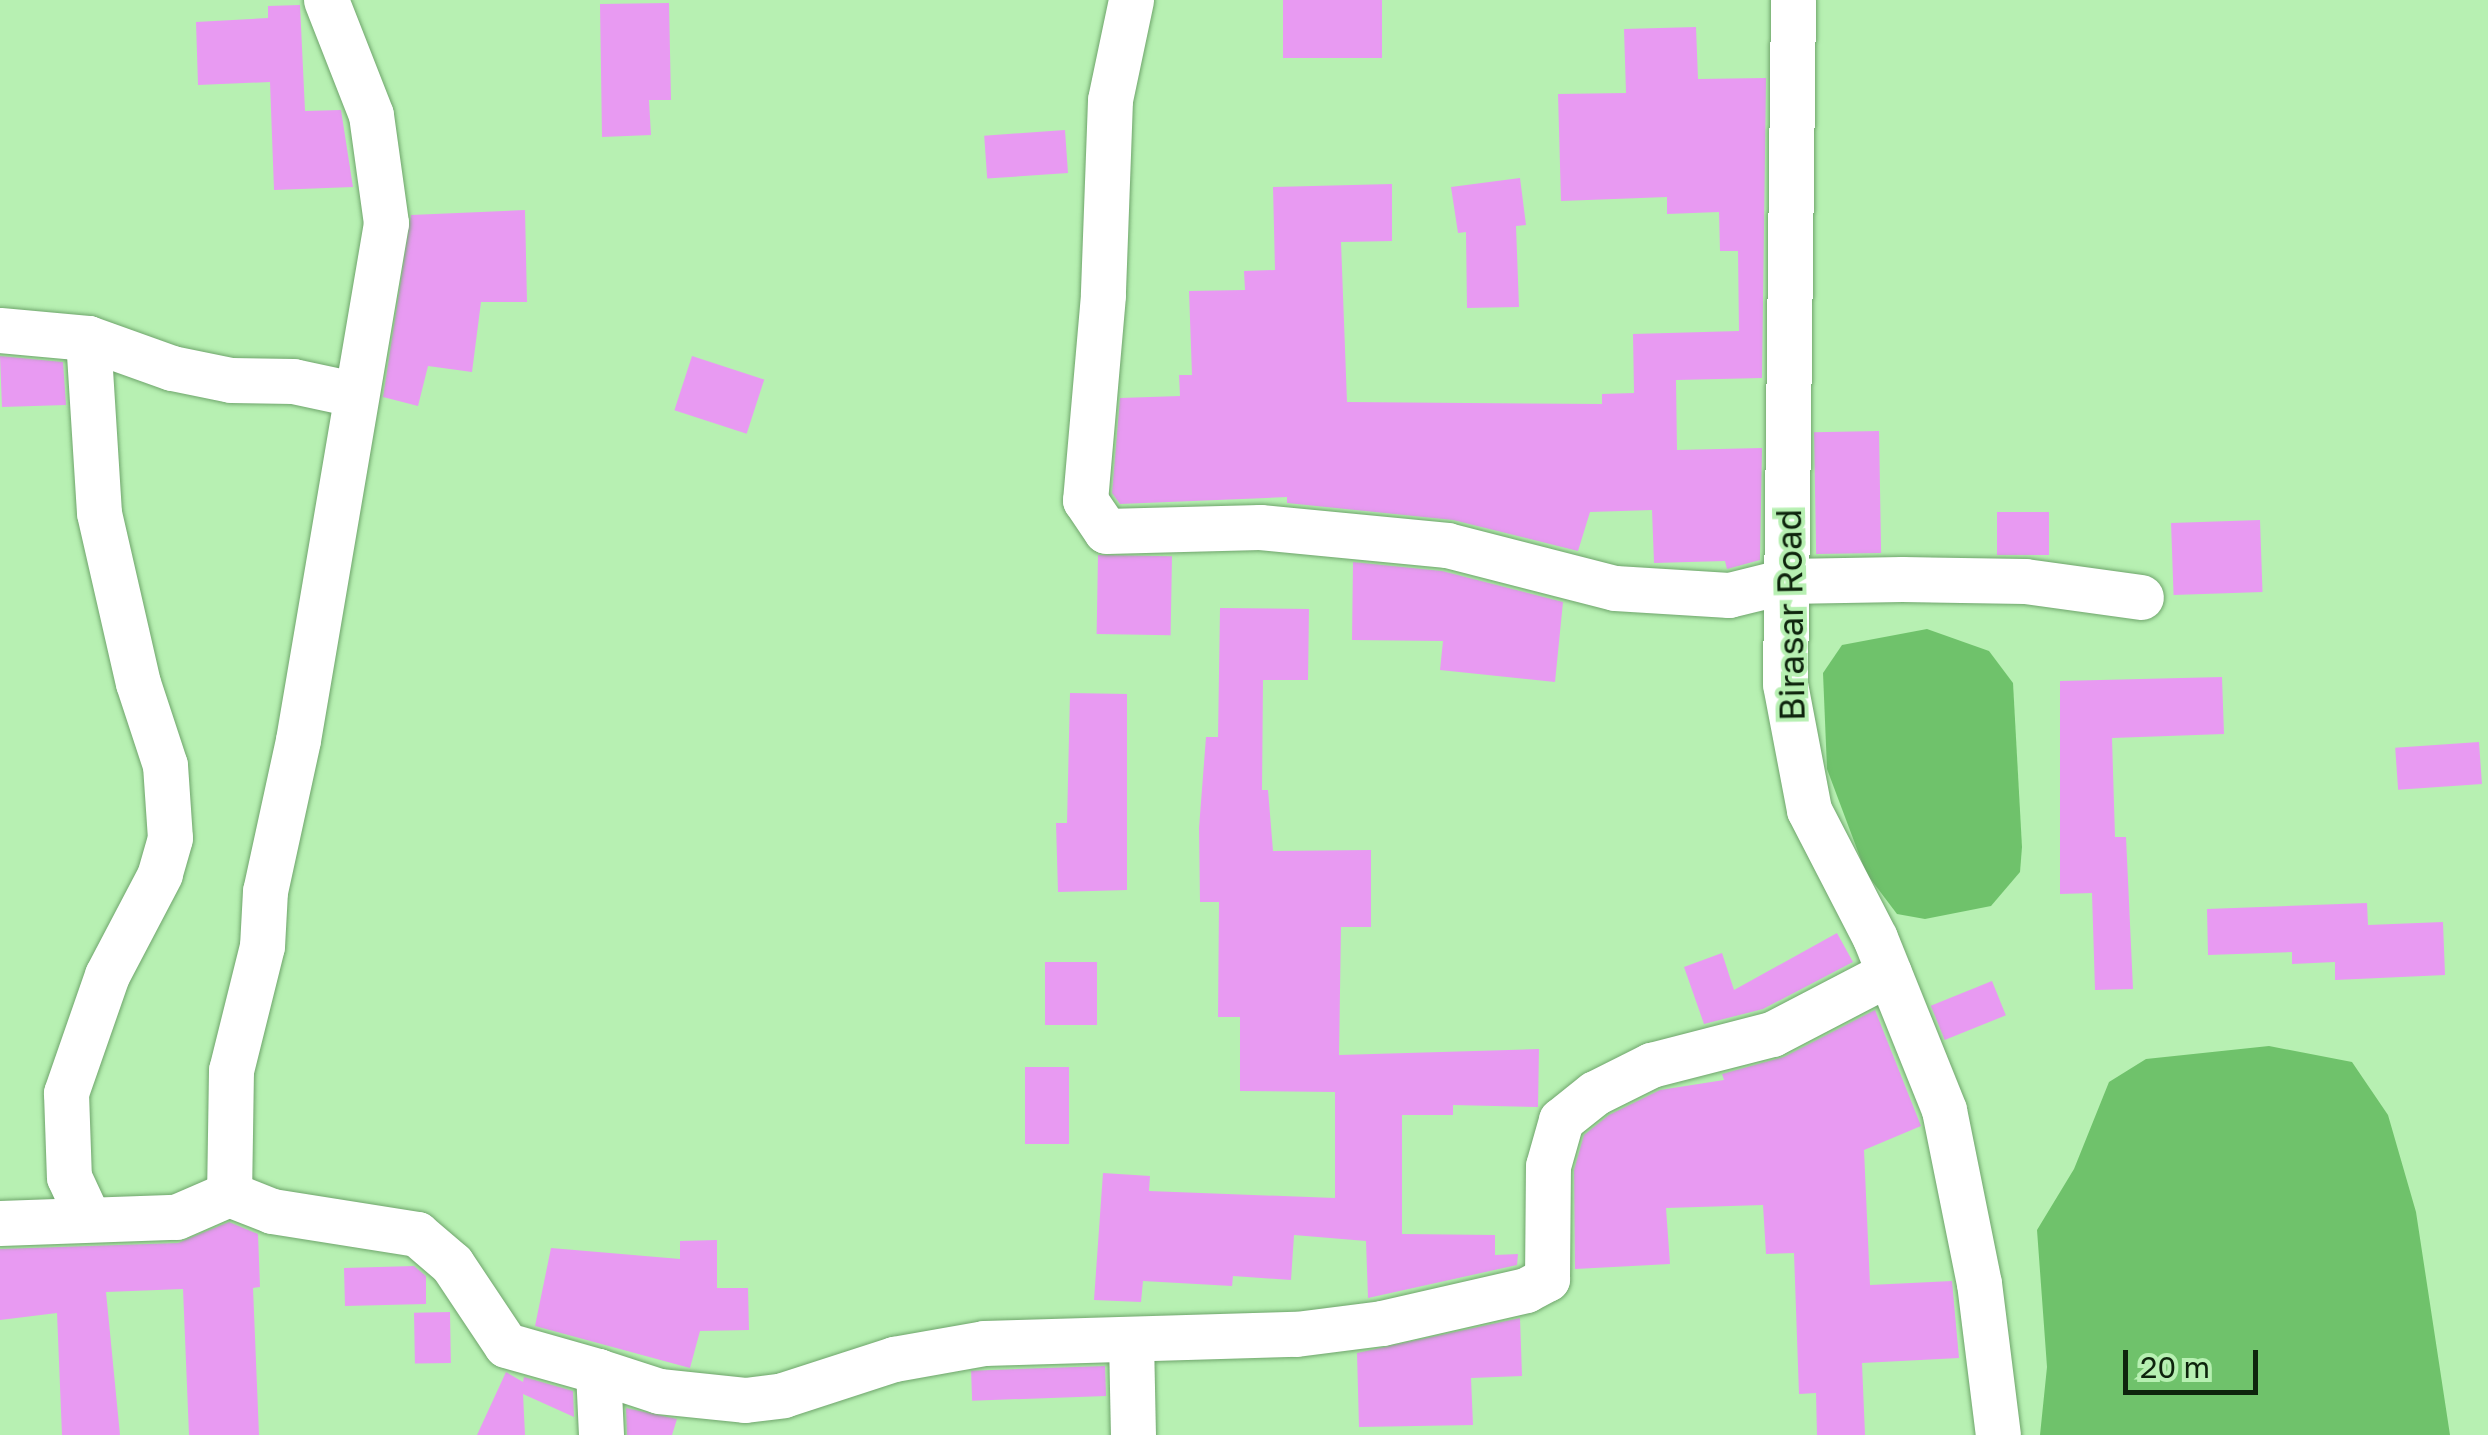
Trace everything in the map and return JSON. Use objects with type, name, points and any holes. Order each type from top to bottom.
[{"type":"street","points":[[229,1194],[232,1070],[262,946],[264,891],[298,740],[386,223],[371,115],[326,0]]},
{"type":"street","points":[[1131,0],[1110,100],[1103,295],[1085,500],[1106,531],[1260,527],[1447,545],[1614,588],[1730,595],[1786,581],[2025,581],[2141,598]]},
{"type":"street","name":"Birasar Road","points":[[1793,0],[1785,684],[1809,810],[1889,973],[1944,1110],[1979,1283],[1998,1435]]},
{"type":"street","points":[[0,330],[88,338],[172,368],[354,394]]},
{"type":"street","points":[[88,338],[99,513],[138,683],[166,765],[170,838],[160,874],[107,975],[66,1093],[69,1177],[88,1218]]},
{"type":"street","points":[[0,1223],[176,1217],[229,1194],[272,1211],[418,1234],[452,1264],[506,1345],[658,1391],[744,1400],[783,1396],[894,1359],[984,1343],[1131,1340],[1365,1326],[1526,1290],[1548,1279],[1548,1166],[1560,1120],[1595,1093],[1651,1065],[1772,1034],[1889,973]]},
{"type":"street","points":[[1131,1340],[1132,1435]]},
{"type":"street","points":[[598,1371],[601,1435]]},
{"type":"shaded area","points":[[1927,629],[1989,651],[2013,683],[2022,847],[2020,872],[1991,906],[1925,919],[1897,914],[1866,873],[1827,769],[1823,673],[1842,645]]},
{"type":"shaded area","points":[[2269,1046],[2352,1062],[2388,1115],[2416,1212],[2450,1435],[2040,1435],[2047,1367],[2037,1230],[2074,1169],[2109,1082],[2146,1059]]},
{"type":"building","points":[[1283,0],[1382,0],[1382,58],[1283,58]]},
{"type":"building","points":[[669,3],[671,100],[649,100],[651,135],[602,137],[600,4]]},
{"type":"building","points":[[300,5],[305,111],[341,110],[353,187],[274,190],[270,82],[198,85],[196,22],[268,18],[268,6]]},
{"type":"building","points":[[1696,27],[1698,79],[1766,78],[1762,378],[1676,380],[1677,450],[1762,448],[1760,560],[1727,569],[1725,561],[1654,563],[1652,510],[1590,512],[1578,551],[1453,520],[1287,503],[1287,497],[1120,504],[1112,493],[1120,398],[1180,396],[1179,375],[1192,375],[1189,291],[1245,290],[1244,271],[1275,270],[1273,187],[1392,184],[1392,241],[1341,242],[1347,402],[1602,404],[1602,394],[1634,393],[1633,334],[1739,331],[1738,251],[1720,251],[1719,212],[1667,214],[1667,197],[1561,201],[1558,94],[1626,93],[1624,29]]},
{"type":"building","points":[[1065,130],[1068,173],[987,179],[984,136]]},
{"type":"building","points":[[1520,178],[1526,225],[1516,226],[1519,307],[1467,308],[1466,232],[1458,233],[1451,187]]},
{"type":"building","points":[[525,210],[527,302],[481,302],[472,372],[428,366],[418,406],[383,397],[411,215]]},
{"type":"building","points":[[0,356],[63,362],[66,405],[2,407]]},
{"type":"building","points":[[692,356],[764,379],[747,434],[674,410]]},
{"type":"building","points":[[1879,431],[1881,553],[1816,554],[1814,432]]},
{"type":"building","points":[[1997,512],[2049,512],[2049,555],[1997,555]]},
{"type":"building","points":[[2260,520],[2263,592],[2174,595],[2171,523]]},
{"type":"building","points":[[1098,555],[1172,556],[1171,635],[1097,634]]},
{"type":"building","points":[[1353,562],[1442,571],[1563,602],[1555,682],[1440,670],[1443,641],[1352,640]]},
{"type":"building","points":[[1220,608],[1309,609],[1308,680],[1263,680],[1262,790],[1268,790],[1273,851],[1371,850],[1371,927],[1341,927],[1339,1055],[1539,1049],[1538,1107],[1453,1105],[1453,1115],[1402,1115],[1402,1234],[1495,1235],[1495,1255],[1518,1254],[1517,1265],[1368,1298],[1366,1241],[1294,1235],[1291,1280],[1233,1276],[1232,1286],[1143,1281],[1141,1302],[1094,1300],[1103,1173],[1150,1176],[1149,1191],[1335,1198],[1335,1092],[1240,1091],[1240,1017],[1218,1017],[1219,902],[1200,902],[1199,828],[1206,737],[1218,737]]},
{"type":"building","points":[[2222,677],[2224,734],[2112,738],[2115,837],[2126,837],[2133,989],[2095,990],[2092,893],[2060,894],[2060,681]]},
{"type":"building","points":[[1070,693],[1127,694],[1127,890],[1058,892],[1056,823],[1067,823]]},
{"type":"building","points":[[2479,742],[2482,784],[2398,790],[2395,748]]},
{"type":"building","points":[[2367,903],[2368,925],[2443,922],[2445,975],[2335,980],[2335,962],[2292,964],[2292,952],[2208,955],[2207,909]]},
{"type":"building","points":[[1837,933],[1853,962],[1763,1009],[1704,1024],[1684,967],[1722,953],[1734,990]]},
{"type":"building","points":[[1045,962],[1097,962],[1097,1025],[1045,1025]]},
{"type":"building","points":[[1992,981],[2006,1015],[1945,1040],[1931,1006]]},
{"type":"building","points":[[1875,1010],[1921,1126],[1864,1150],[1870,1285],[1952,1281],[1959,1358],[1862,1363],[1865,1435],[1817,1435],[1816,1393],[1799,1394],[1794,1253],[1766,1254],[1763,1205],[1666,1208],[1670,1264],[1575,1269],[1574,1170],[1584,1135],[1609,1115],[1660,1090],[1724,1080],[1722,1074],[1784,1057]]},
{"type":"building","points":[[1025,1067],[1069,1067],[1069,1144],[1025,1144]]},
{"type":"building","points":[[229,1222],[258,1234],[260,1287],[253,1288],[259,1435],[189,1435],[183,1289],[106,1292],[120,1435],[62,1435],[57,1313],[0,1320],[0,1249],[178,1243]]},
{"type":"building","points":[[717,1240],[717,1288],[748,1288],[749,1330],[700,1331],[690,1368],[535,1326],[551,1248],[680,1259],[680,1241]]},
{"type":"building","points":[[414,1266],[426,1276],[426,1304],[345,1306],[344,1268]]},
{"type":"building","points":[[450,1312],[451,1363],[415,1364],[414,1313]]},
{"type":"building","points":[[1520,1318],[1522,1376],[1471,1378],[1473,1425],[1359,1427],[1357,1353]]},
{"type":"building","points":[[1105,1366],[1106,1396],[972,1401],[971,1371]]},
{"type":"building","points":[[506,1372],[523,1382],[524,1377],[573,1391],[574,1417],[523,1394],[525,1435],[477,1435]]},
{"type":"building","points":[[626,1408],[677,1419],[672,1435],[627,1435]]}]
